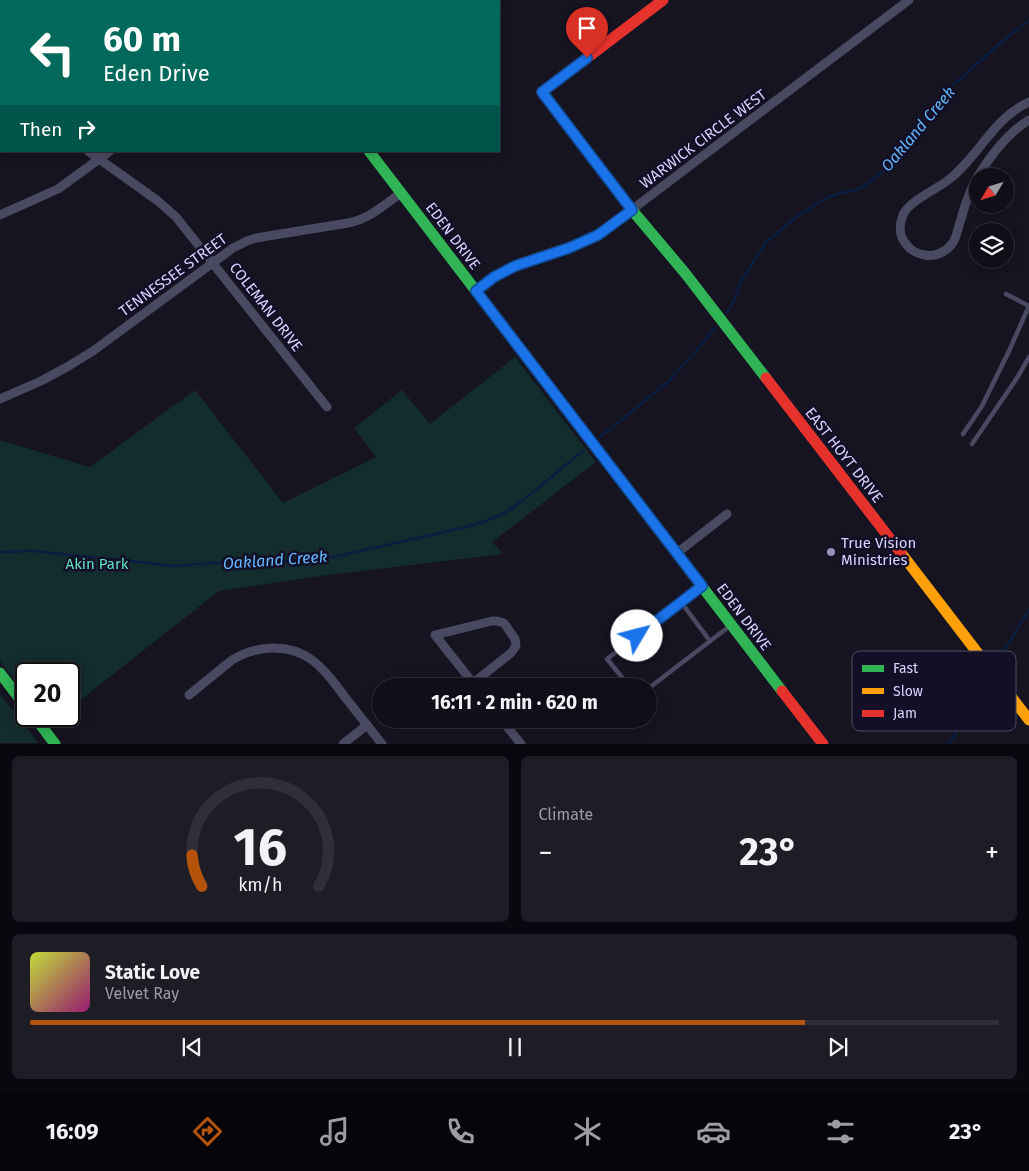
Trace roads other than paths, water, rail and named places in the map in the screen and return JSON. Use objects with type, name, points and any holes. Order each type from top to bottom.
[{"type":"street","name":"EAST HOYT DRIVE","points":[[663,0],[542,92],[632,210],[685,273],[976,651]]},
{"type":"street","name":"WARWICK CIRCLE WEST","points":[[476,291],[494,277],[515,266],[569,248],[598,235],[909,0]]},
{"type":"street","points":[[969,192],[955,238],[949,247],[940,253],[930,256],[919,254],[909,248],[902,239],[900,228],[902,216],[907,208],[954,176],[1002,119],[1029,102]]},
{"type":"street","points":[[983,168],[1014,130],[1029,120]]},
{"type":"street","name":"COLEMAN DRIVE","points":[[90,152],[170,211],[182,223],[327,407]]},
{"type":"street","points":[[0,215],[58,189],[109,152]]},
{"type":"street","name":"EDEN DRIVE","points":[[369,152],[823,744]]},
{"type":"street","name":"TENNESSEE STREET","points":[[0,399],[53,376],[80,359],[238,245],[251,239],[362,220],[401,193]]},
{"type":"street","points":[[677,553],[728,514]]},
{"type":"street","points":[[493,621],[501,622],[515,639],[515,648],[474,685],[435,635],[493,621]]},
{"type":"street","points":[[189,695],[232,660],[262,648],[282,648],[302,654],[314,661],[382,744]]},
{"type":"street","points":[[0,673],[15,693]]},
{"type":"street","name":"EAST HOYT DRIVE","points":[[1016,703],[1029,720]]},
{"type":"street","points":[[343,744],[367,725]]},
{"type":"street","points":[[42,727],[54,744]]},
{"type":"street","points":[[508,728],[520,744]]},
{"type":"lane","points":[[963,434],[982,406],[1029,306],[1006,294]]},
{"type":"lane","points":[[972,444],[1029,357]]},
{"type":"lane","points":[[622,678],[607,659],[702,586]]},
{"type":"lane","points":[[681,602],[710,641]]},
{"type":"lane","points":[[657,682],[731,624]]},
{"type":"waterway","name":"Oakland Creek","points":[[726,313],[731,307],[742,280],[766,242],[795,218],[826,198],[860,189],[884,171],[910,140],[942,95],[1029,20]]},
{"type":"waterway","name":"Oakland Creek","points":[[600,437],[667,383],[714,328]]},
{"type":"waterway","name":"Oakland Creek","points":[[0,552],[35,551],[175,566],[320,560],[467,527],[494,518],[522,501],[584,450]]},
{"type":"waterway","points":[[1004,651],[1029,610]]},
{"type":"waterway","points":[[949,744],[957,731]]},
{"type":"place","name":"True Vision Ministries","points":[[831,552]]},
{"type":"park label","name":"Akin Park","points":[[97,564]]}]
